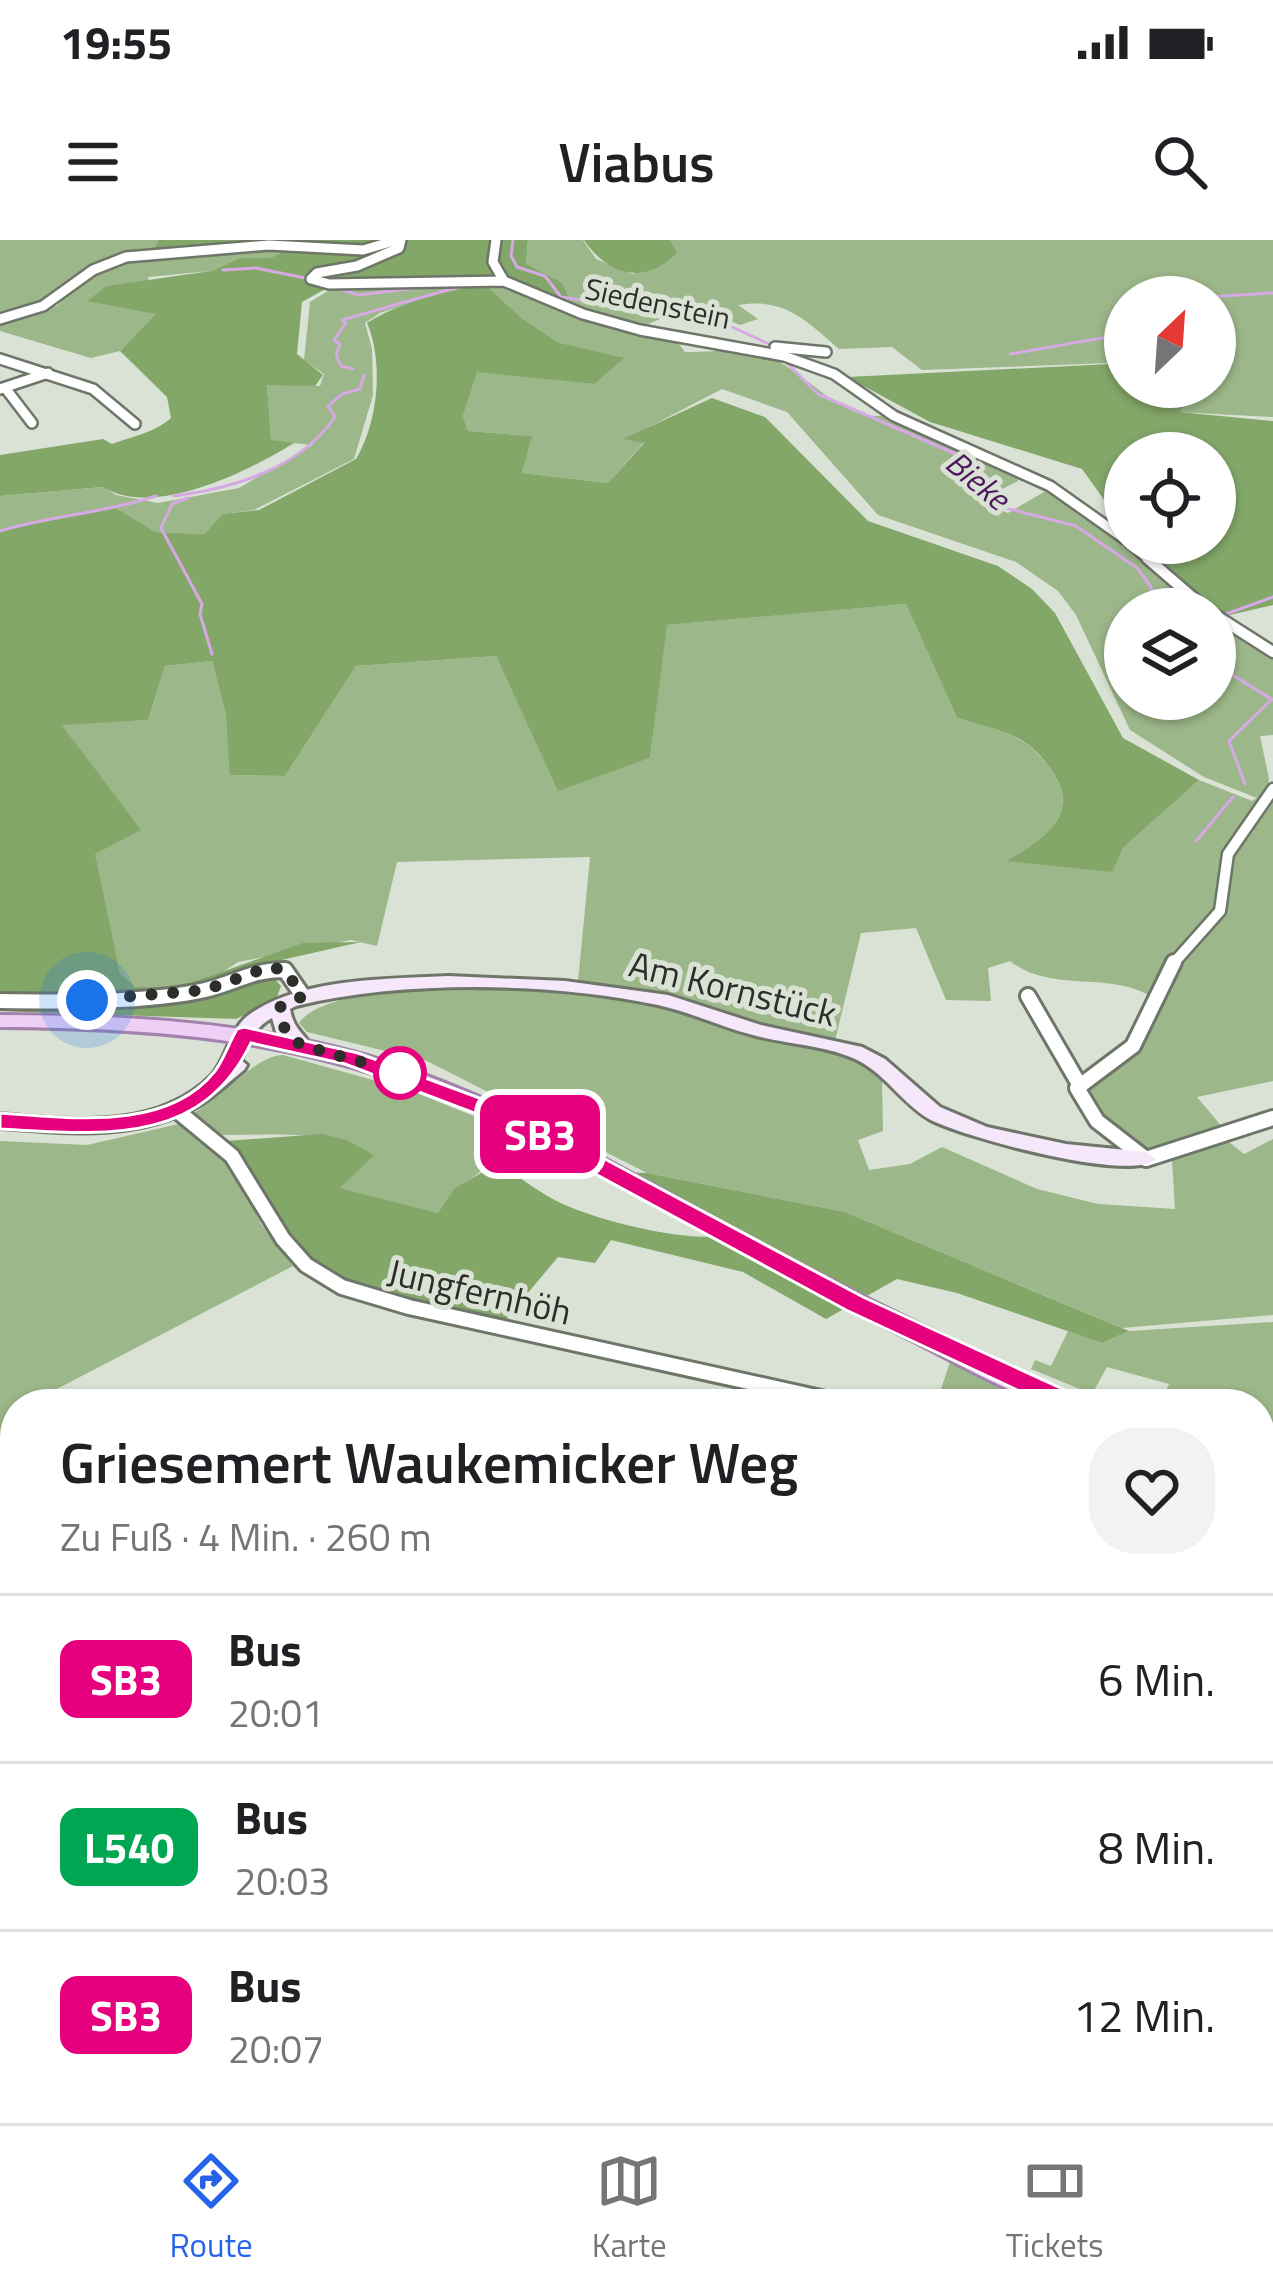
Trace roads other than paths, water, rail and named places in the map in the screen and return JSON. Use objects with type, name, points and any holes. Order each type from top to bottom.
[{"type":"main road","points":[[0,1021],[253,1036],[419,1080],[509,1117],[855,1303],[1038,1389]]},
{"type":"street","points":[[0,320],[43,305],[93,270],[126,257],[269,245],[363,250],[399,240],[402,245],[378,260],[310,277],[329,284],[504,281],[493,262],[496,240]]},
{"type":"street","name":"Siedenstein","points":[[504,281],[583,314],[805,362],[834,374],[895,416],[1056,489],[1104,524]]},
{"type":"street","points":[[752,347],[829,351],[805,362]]},
{"type":"street","points":[[0,359],[97,394],[136,424]]},
{"type":"street","points":[[32,423],[3,389],[48,373]]},
{"type":"street","name":"Siedenstein","points":[[1154,564],[1182,588]]},
{"type":"street","points":[[1236,629],[1273,652]]},
{"type":"street","points":[[1079,1084],[1133,1046],[1176,957],[1220,910],[1228,854],[1273,789]]},
{"type":"street","points":[[0,1001],[65,1002],[205,990],[269,967],[285,970],[303,996]]},
{"type":"street","name":"Am Kornstück","points":[[280,1007],[303,996],[379,988],[525,984],[580,986],[653,998],[871,1058],[892,1070],[927,1108],[949,1119],[1071,1153],[1145,1159]]},
{"type":"street","points":[[1028,996],[1079,1084],[1082,1101],[1097,1120],[1145,1159],[1172,1156],[1248,1123],[1273,1118]]},
{"type":"street","points":[[0,1121],[103,1126],[176,1109],[226,1073],[280,1007]]},
{"type":"street","points":[[280,1007],[283,1028],[301,1045]]},
{"type":"street","points":[[192,1029],[222,1048],[226,1073]]},
{"type":"street","name":"Jungfernhöh","points":[[176,1109],[233,1158],[268,1223],[322,1277],[409,1307],[780,1389]]},
{"type":"waterway","name":"Bieke","points":[[513,240],[511,256],[517,267],[545,276],[561,297],[608,304],[673,300],[769,344]]},
{"type":"waterway","points":[[223,270],[256,268],[305,278]]},
{"type":"waterway","points":[[336,288],[358,295],[434,286]]},
{"type":"waterway","points":[[353,369],[341,366],[336,355],[340,344],[334,340],[346,323],[342,320],[458,287]]},
{"type":"waterway","points":[[1236,295],[1273,293]]},
{"type":"waterway","points":[[1010,354],[1104,338]]},
{"type":"waterway","points":[[783,359],[818,394],[956,454],[1002,507],[1076,526],[1137,568],[1151,588]]},
{"type":"waterway","points":[[174,496],[219,488],[284,463],[320,435],[335,417],[328,406],[342,394],[360,389],[364,375]]},
{"type":"waterway","points":[[0,531],[156,496]]},
{"type":"waterway","points":[[188,498],[172,504],[161,528],[202,604],[200,614],[212,654]]},
{"type":"waterway","points":[[1236,610],[1273,597]]},
{"type":"waterway","name":"Bieke","points":[[1236,677],[1273,700]]},
{"type":"waterway","points":[[1245,784],[1229,741],[1271,700]]},
{"type":"waterway","points":[[1196,841],[1233,797]]}]
